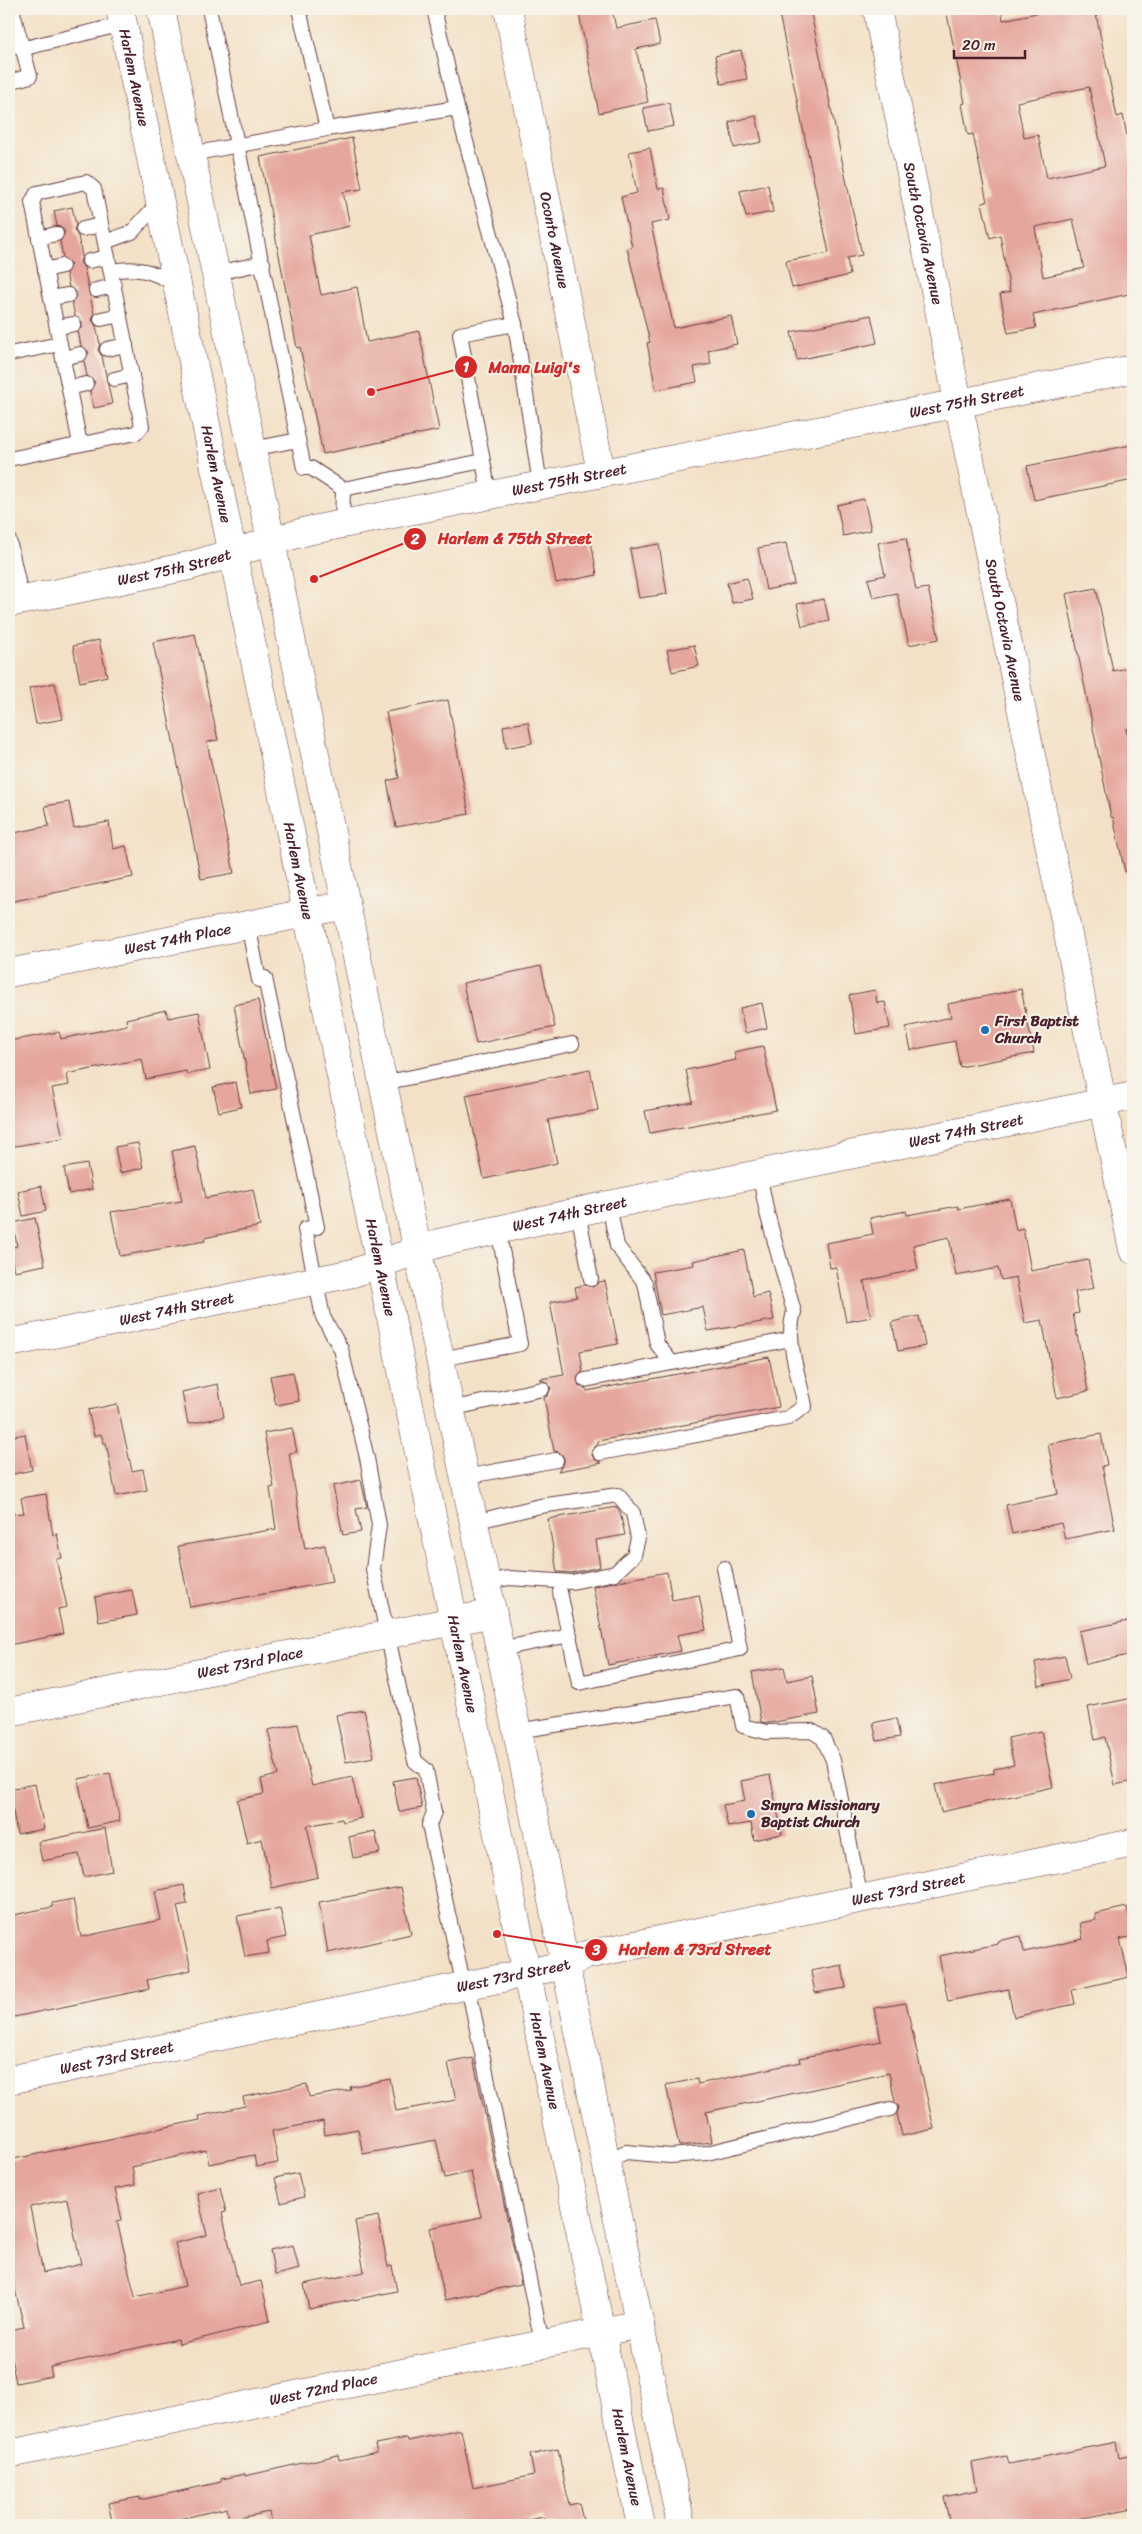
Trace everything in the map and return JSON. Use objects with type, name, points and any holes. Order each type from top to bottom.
[{"type":"street","points":[[161,9],[681,2525]]},
{"type":"street","name":"Oconto Avenue","points":[[508,9],[601,472]]},
{"type":"street","name":"South Octavia Avenue","points":[[877,9],[1133,1250]]},
{"type":"street","name":"Harlem Avenue","points":[[122,16],[642,2525]]},
{"type":"street","name":"West 75th Street","points":[[15,601],[189,566],[271,541],[342,524],[601,472],[958,405],[1133,369]]},
{"type":"street","name":"West 74th Place","points":[[9,973],[346,904]]},
{"type":"street","name":"West 74th Street","points":[[9,1343],[353,1273],[418,1249],[609,1205],[1133,1096]]},
{"type":"street","name":"West 73rd Place","points":[[9,1712],[493,1614]]},
{"type":"street","name":"West 73rd Street","points":[[9,2080],[565,1965],[586,1955],[1133,1843]]},
{"type":"street","name":"West 72nd Place","points":[[9,2454],[542,2342],[640,2324]]},
{"type":"lane","points":[[9,82],[30,76],[12,9]]},
{"type":"lane","points":[[210,9],[304,468],[311,468],[343,489],[483,461]]},
{"type":"lane","points":[[300,9],[326,129]]},
{"type":"lane","points":[[434,9],[457,108],[515,324],[540,484]]},
{"type":"lane","points":[[21,48],[122,16]]},
{"type":"lane","points":[[191,154],[326,129],[457,108]]},
{"type":"lane","points":[[9,459],[136,433],[142,426],[94,189],[86,182],[36,193],[32,202],[80,444]]},
{"type":"lane","points":[[105,242],[132,232],[160,200]]},
{"type":"lane","points":[[82,229],[101,224]]},
{"type":"lane","points":[[39,238],[56,234]]},
{"type":"lane","points":[[89,261],[108,257]]},
{"type":"lane","points":[[216,273],[263,263]]},
{"type":"lane","points":[[45,270],[62,266]]},
{"type":"lane","points":[[111,271],[129,268],[147,270],[178,284]]},
{"type":"lane","points":[[96,290],[114,286]]},
{"type":"lane","points":[[51,298],[68,295]]},
{"type":"lane","points":[[101,319],[120,315]]},
{"type":"lane","points":[[57,328],[74,324]]},
{"type":"lane","points":[[490,494],[460,334],[515,324]]},
{"type":"lane","points":[[9,354],[60,344]]},
{"type":"lane","points":[[107,349],[126,344]]},
{"type":"lane","points":[[63,358],[80,354]]},
{"type":"lane","points":[[114,379],[132,375]]},
{"type":"lane","points":[[69,388],[86,384]]},
{"type":"lane","points":[[252,449],[298,440]]},
{"type":"lane","points":[[342,524],[343,489]]},
{"type":"lane","points":[[9,540],[15,601]]},
{"type":"lane","points":[[248,924],[259,980],[265,978],[317,1227],[305,1230],[315,1281],[323,1316],[341,1349],[366,1458],[379,1525],[374,1569],[415,1761],[426,1770],[434,1812],[430,1825],[462,1978],[468,1986],[542,2342]]},
{"type":"lane","points":[[383,1082],[572,1044]]},
{"type":"lane","points":[[600,1452],[788,1418],[806,1406],[791,1339],[790,1324],[794,1312],[767,1213],[759,1173]]},
{"type":"lane","points":[[609,1205],[617,1246],[645,1283],[657,1344],[672,1363]]},
{"type":"lane","points":[[578,1212],[590,1278]]},
{"type":"lane","points":[[440,1359],[520,1344],[498,1230]]},
{"type":"lane","points":[[585,1380],[791,1339]]},
{"type":"lane","points":[[450,1409],[542,1389]]},
{"type":"lane","points":[[465,1477],[556,1460]]},
{"type":"lane","points":[[474,1522],[540,1506],[618,1495],[633,1513],[638,1538],[634,1555],[615,1573],[572,1582],[510,1578],[486,1582]]},
{"type":"lane","points":[[560,1592],[580,1683],[740,1649],[724,1568]]},
{"type":"lane","points":[[500,1649],[570,1635]]},
{"type":"lane","points":[[517,1732],[737,1696],[743,1726],[766,1732],[812,1731],[823,1738],[833,1760],[861,1899]]},
{"type":"lane","points":[[606,2161],[626,2152],[670,2156],[707,2153],[890,2109]]},
{"type":"building","points":[[578,9],[612,9],[616,28],[655,20],[660,44],[636,49],[648,102],[599,113]]},
{"type":"building","points":[[810,9],[862,255],[847,258],[850,275],[792,288],[786,261],[829,253],[779,14]]},
{"type":"building","points":[[946,9],[1001,9],[1003,20],[1056,9],[1095,9],[1117,117],[1123,115],[1133,169],[1133,293],[1033,315],[1036,328],[1008,333],[1000,294],[1010,292],[1000,235],[990,238],[982,203],[987,202],[973,134],[968,135],[962,104],[965,103]],"holes":[[[1089,87],[1105,166],[1047,178],[1038,135],[1024,138],[1017,102]],[[1073,219],[1084,268],[1043,277],[1035,227]]]},
{"type":"building","points":[[741,50],[747,79],[721,84],[715,56]]},
{"type":"building","points":[[669,103],[674,126],[648,131],[643,108]]},
{"type":"building","points":[[756,116],[762,142],[734,148],[729,122]]},
{"type":"building","points":[[352,138],[362,189],[343,192],[350,226],[309,235],[321,295],[357,287],[367,342],[419,331],[439,430],[323,454],[300,347],[297,348],[260,157]]},
{"type":"building","points":[[650,148],[658,189],[664,188],[670,220],[651,224],[674,328],[731,316],[737,344],[708,350],[711,364],[694,367],[697,382],[656,390],[647,343],[650,342],[627,248],[632,247],[621,197],[637,193],[629,152]]},
{"type":"building","points":[[768,185],[773,212],[746,217],[740,191]]},
{"type":"building","points":[[72,207],[76,225],[74,230],[78,236],[82,256],[80,262],[84,268],[94,314],[92,320],[96,326],[100,344],[98,350],[102,356],[112,404],[94,408],[90,391],[95,382],[87,376],[84,361],[89,352],[81,346],[78,331],[82,327],[82,322],[75,316],[72,302],[76,293],[69,287],[66,273],[71,264],[63,258],[60,241],[65,232],[57,226],[54,211]]},
{"type":"building","points":[[871,315],[877,343],[797,360],[791,332]]},
{"type":"building","points":[[1131,445],[1133,480],[1034,500],[1027,466]]},
{"type":"building","points":[[864,499],[871,530],[843,536],[837,505]]},
{"type":"building","points":[[590,535],[597,575],[556,583],[548,543]]},
{"type":"building","points":[[906,538],[916,590],[928,588],[939,639],[909,645],[897,593],[873,598],[868,579],[885,575],[878,543]]},
{"type":"building","points":[[786,543],[794,584],[766,590],[758,548]]},
{"type":"building","points":[[659,544],[667,594],[639,598],[630,549]]},
{"type":"building","points":[[747,578],[753,599],[732,603],[727,583]]},
{"type":"building","points":[[1096,588],[1113,671],[1133,667],[1133,728],[1126,729],[1133,763],[1133,871],[1125,872],[1113,817],[1111,817],[1066,594]]},
{"type":"building","points":[[824,599],[829,621],[802,626],[797,604]]},
{"type":"building","points":[[195,634],[218,740],[207,742],[234,873],[201,879],[153,642]]},
{"type":"building","points":[[99,640],[107,676],[80,682],[73,646]]},
{"type":"building","points":[[694,645],[699,666],[672,672],[667,650]]},
{"type":"building","points":[[55,683],[63,719],[36,724],[29,688]]},
{"type":"building","points":[[448,700],[469,814],[396,827],[387,781],[399,778],[386,712]]},
{"type":"building","points":[[528,722],[532,743],[506,748],[503,726]]},
{"type":"building","points":[[69,802],[74,828],[109,822],[113,849],[126,846],[133,877],[9,902],[9,834],[49,826],[45,806]]},
{"type":"building","points":[[541,966],[555,1027],[476,1044],[463,983]]},
{"type":"building","points":[[1021,989],[1034,1053],[960,1067],[955,1041],[911,1050],[906,1027],[951,1017],[948,1004]]},
{"type":"building","points":[[875,990],[877,1003],[885,1002],[890,1028],[856,1034],[849,995]]},
{"type":"building","points":[[258,1000],[276,1089],[251,1094],[234,1005]]},
{"type":"building","points":[[762,1003],[767,1028],[745,1033],[740,1008]]},
{"type":"building","points":[[166,1010],[168,1018],[199,1012],[210,1070],[187,1074],[186,1071],[146,1079],[142,1059],[67,1074],[69,1085],[52,1088],[63,1138],[9,1147],[9,1041],[59,1032],[61,1039],[127,1025],[126,1019]]},
{"type":"building","points":[[763,1046],[776,1110],[650,1133],[645,1111],[693,1102],[686,1070],[736,1060],[734,1052]]},
{"type":"building","points":[[590,1069],[598,1110],[548,1120],[557,1163],[484,1179],[466,1095]]},
{"type":"building","points":[[236,1082],[241,1107],[219,1112],[213,1087]]},
{"type":"building","points":[[138,1143],[143,1168],[120,1173],[115,1147]]},
{"type":"building","points":[[195,1146],[206,1198],[253,1189],[260,1226],[204,1238],[205,1241],[120,1256],[111,1212],[182,1201],[172,1151]]},
{"type":"building","points":[[87,1164],[92,1189],[69,1194],[64,1168]]},
{"type":"building","points":[[41,1186],[46,1211],[23,1216],[18,1191]]},
{"type":"building","points":[[1010,1199],[1016,1230],[1023,1228],[1031,1271],[1088,1260],[1094,1288],[1075,1292],[1079,1313],[1073,1314],[1088,1391],[1057,1398],[1042,1320],[1025,1323],[1016,1277],[1001,1280],[998,1268],[956,1276],[949,1237],[913,1245],[918,1269],[864,1281],[871,1317],[846,1322],[836,1267],[830,1268],[826,1243],[873,1234],[870,1218],[906,1211],[907,1215],[958,1206],[958,1209]]},
{"type":"building","points":[[35,1218],[45,1265],[14,1271],[9,1248],[17,1246],[13,1223]]},
{"type":"building","points":[[744,1250],[753,1297],[768,1293],[774,1320],[708,1331],[703,1307],[661,1315],[653,1272],[694,1265],[693,1261]]},
{"type":"building","points":[[605,1281],[618,1344],[580,1351],[583,1371],[577,1378],[579,1386],[587,1391],[769,1357],[779,1407],[598,1441],[598,1444],[592,1450],[592,1455],[594,1459],[602,1463],[558,1471],[564,1463],[564,1458],[559,1452],[554,1451],[544,1398],[548,1395],[551,1388],[548,1383],[540,1379],[564,1375],[550,1302],[577,1297],[575,1287],[585,1285],[593,1287],[599,1282]]},
{"type":"building","points":[[919,1316],[925,1346],[898,1351],[892,1322]]},
{"type":"building","points":[[293,1372],[299,1401],[276,1405],[270,1376]]},
{"type":"building","points":[[218,1384],[224,1417],[188,1424],[182,1392]]},
{"type":"building","points":[[117,1404],[132,1471],[143,1469],[147,1490],[116,1496],[106,1443],[104,1443],[101,1434],[94,1436],[88,1410]]},
{"type":"building","points":[[292,1428],[297,1452],[289,1453],[305,1549],[325,1545],[332,1582],[190,1607],[178,1546],[276,1529],[270,1488],[274,1487],[264,1433]]},
{"type":"building","points":[[25,1434],[32,1470],[9,1475],[9,1437]]},
{"type":"building","points":[[1101,1434],[1107,1465],[1102,1466],[1115,1529],[1065,1539],[1061,1523],[1012,1534],[1006,1505],[1058,1494],[1048,1444]]},
{"type":"building","points":[[361,1480],[367,1507],[356,1509],[361,1532],[343,1535],[333,1486]]},
{"type":"building","points":[[46,1494],[53,1535],[57,1534],[62,1558],[56,1559],[67,1607],[58,1609],[63,1634],[9,1645],[9,1514],[24,1513],[21,1498]]},
{"type":"building","points":[[617,1507],[620,1512],[625,1535],[596,1540],[600,1567],[571,1573],[557,1572],[548,1519]]},
{"type":"building","points":[[667,1572],[672,1600],[699,1595],[706,1630],[677,1635],[681,1651],[608,1665],[593,1586]]},
{"type":"building","points":[[132,1590],[137,1615],[99,1622],[95,1597]]},
{"type":"building","points":[[1133,1620],[1133,1654],[1086,1664],[1079,1631]]},
{"type":"building","points":[[1065,1656],[1070,1679],[1039,1686],[1035,1662]]},
{"type":"building","points":[[784,1667],[787,1681],[812,1676],[819,1714],[769,1723],[761,1722],[752,1672]]},
{"type":"building","points":[[1133,1698],[1133,1781],[1115,1785],[1105,1737],[1095,1740],[1088,1707]]},
{"type":"building","points":[[364,1710],[374,1757],[346,1762],[336,1715]]},
{"type":"building","points":[[896,1718],[900,1737],[877,1741],[873,1723]]},
{"type":"building","points":[[298,1724],[312,1786],[352,1777],[361,1818],[343,1822],[342,1819],[307,1826],[318,1877],[272,1888],[262,1839],[247,1843],[237,1800],[264,1794],[261,1779],[278,1775],[268,1730]]},
{"type":"building","points":[[1041,1731],[1053,1787],[941,1812],[935,1785],[994,1773],[994,1769],[1014,1765],[1008,1738]]},
{"type":"building","points":[[110,1773],[120,1821],[88,1828],[78,1779]]},
{"type":"building","name":"Smyra Missionary Baptist Church","points":[[770,1775],[782,1834],[754,1840],[751,1823],[728,1827],[723,1805],[745,1801],[741,1781]]},
{"type":"building","points":[[416,1777],[422,1808],[399,1812],[393,1781]]},
{"type":"building","points":[[35,1784],[44,1829],[17,1834],[9,1789]]},
{"type":"building","points":[[105,1828],[112,1871],[84,1877],[79,1854],[42,1861],[38,1842]]},
{"type":"building","points":[[375,1831],[380,1853],[353,1858],[349,1837]]},
{"type":"building","points":[[184,1885],[187,1904],[177,1906],[191,1970],[147,1980],[149,1989],[9,2018],[9,1916],[52,1907],[52,1903],[73,1899],[81,1937],[161,1920],[155,1891]]},
{"type":"building","points":[[401,1887],[411,1934],[328,1953],[319,1902]]},
{"type":"building","points":[[1127,1907],[1133,1936],[1120,1939],[1129,1977],[1072,1990],[1075,2004],[1014,2017],[1008,1989],[948,2001],[939,1956],[998,1944],[997,1941],[1021,1936],[1024,1952],[1083,1939],[1080,1923],[1096,1920],[1095,1914]]},
{"type":"building","points":[[280,1908],[286,1937],[267,1941],[269,1953],[245,1957],[237,1916]]},
{"type":"building","points":[[842,1965],[846,1988],[815,1993],[811,1971]]},
{"type":"building","points":[[906,2003],[934,2129],[902,2136],[897,2113],[899,2107],[895,2102],[889,2073],[706,2112],[712,2142],[679,2146],[666,2085],[697,2079],[698,2084],[801,2062],[800,2058],[881,2041],[875,2008]]},
{"type":"building","points":[[473,2058],[521,2284],[445,2300],[430,2228],[481,2217],[471,2172],[445,2178],[436,2140],[363,2154],[358,2129],[325,2135],[323,2121],[272,2131],[278,2163],[256,2167],[254,2155],[209,2164],[206,2150],[132,2167],[135,2185],[115,2189],[122,2220],[117,2221],[135,2297],[185,2286],[175,2243],[207,2235],[197,2193],[220,2187],[226,2212],[222,2213],[239,2286],[261,2281],[270,2321],[179,2344],[178,2339],[50,2367],[52,2376],[16,2383],[9,2348],[9,2330],[24,2327],[9,2263],[9,2160],[200,2120],[199,2116],[245,2106],[243,2097],[307,2084],[309,2097],[351,2090],[350,2087],[390,2079],[396,2111],[456,2100],[448,2063]],"holes":[[[67,2199],[81,2264],[43,2273],[30,2207]]]},
{"type":"building","points":[[298,2173],[304,2197],[281,2203],[275,2178]]},
{"type":"building","points":[[378,2216],[388,2267],[392,2266],[397,2291],[309,2309],[304,2284],[364,2272],[355,2221]]},
{"type":"building","points":[[293,2245],[299,2269],[275,2275],[270,2250]]},
{"type":"building","points":[[461,2430],[473,2488],[534,2475],[530,2455],[558,2449],[569,2505],[579,2503],[584,2525],[545,2525],[543,2517],[504,2525],[272,2525],[269,2512],[229,2520],[227,2508],[153,2525],[113,2525],[108,2503],[140,2497],[140,2500],[221,2482],[221,2479],[245,2474],[245,2476],[338,2455],[339,2460],[377,2452],[375,2444],[407,2438],[408,2441]]},
{"type":"building","points":[[1116,2442],[1119,2458],[1133,2455],[1133,2508],[1047,2525],[950,2525],[944,2497],[977,2490],[972,2463],[1007,2456],[1009,2464]]},
{"type":"place","name":"Mama Luigi's","points":[[371,392]]},
{"type":"place","name":"Harlem & 75th Street","points":[[314,579]]},
{"type":"place","name":"First Baptist Church","points":[[985,1030]]},
{"type":"place","name":"Smyra Missionary Baptist Church","points":[[751,1814]]},
{"type":"place","name":"Harlem & 73rd Street","points":[[497,1934]]}]
